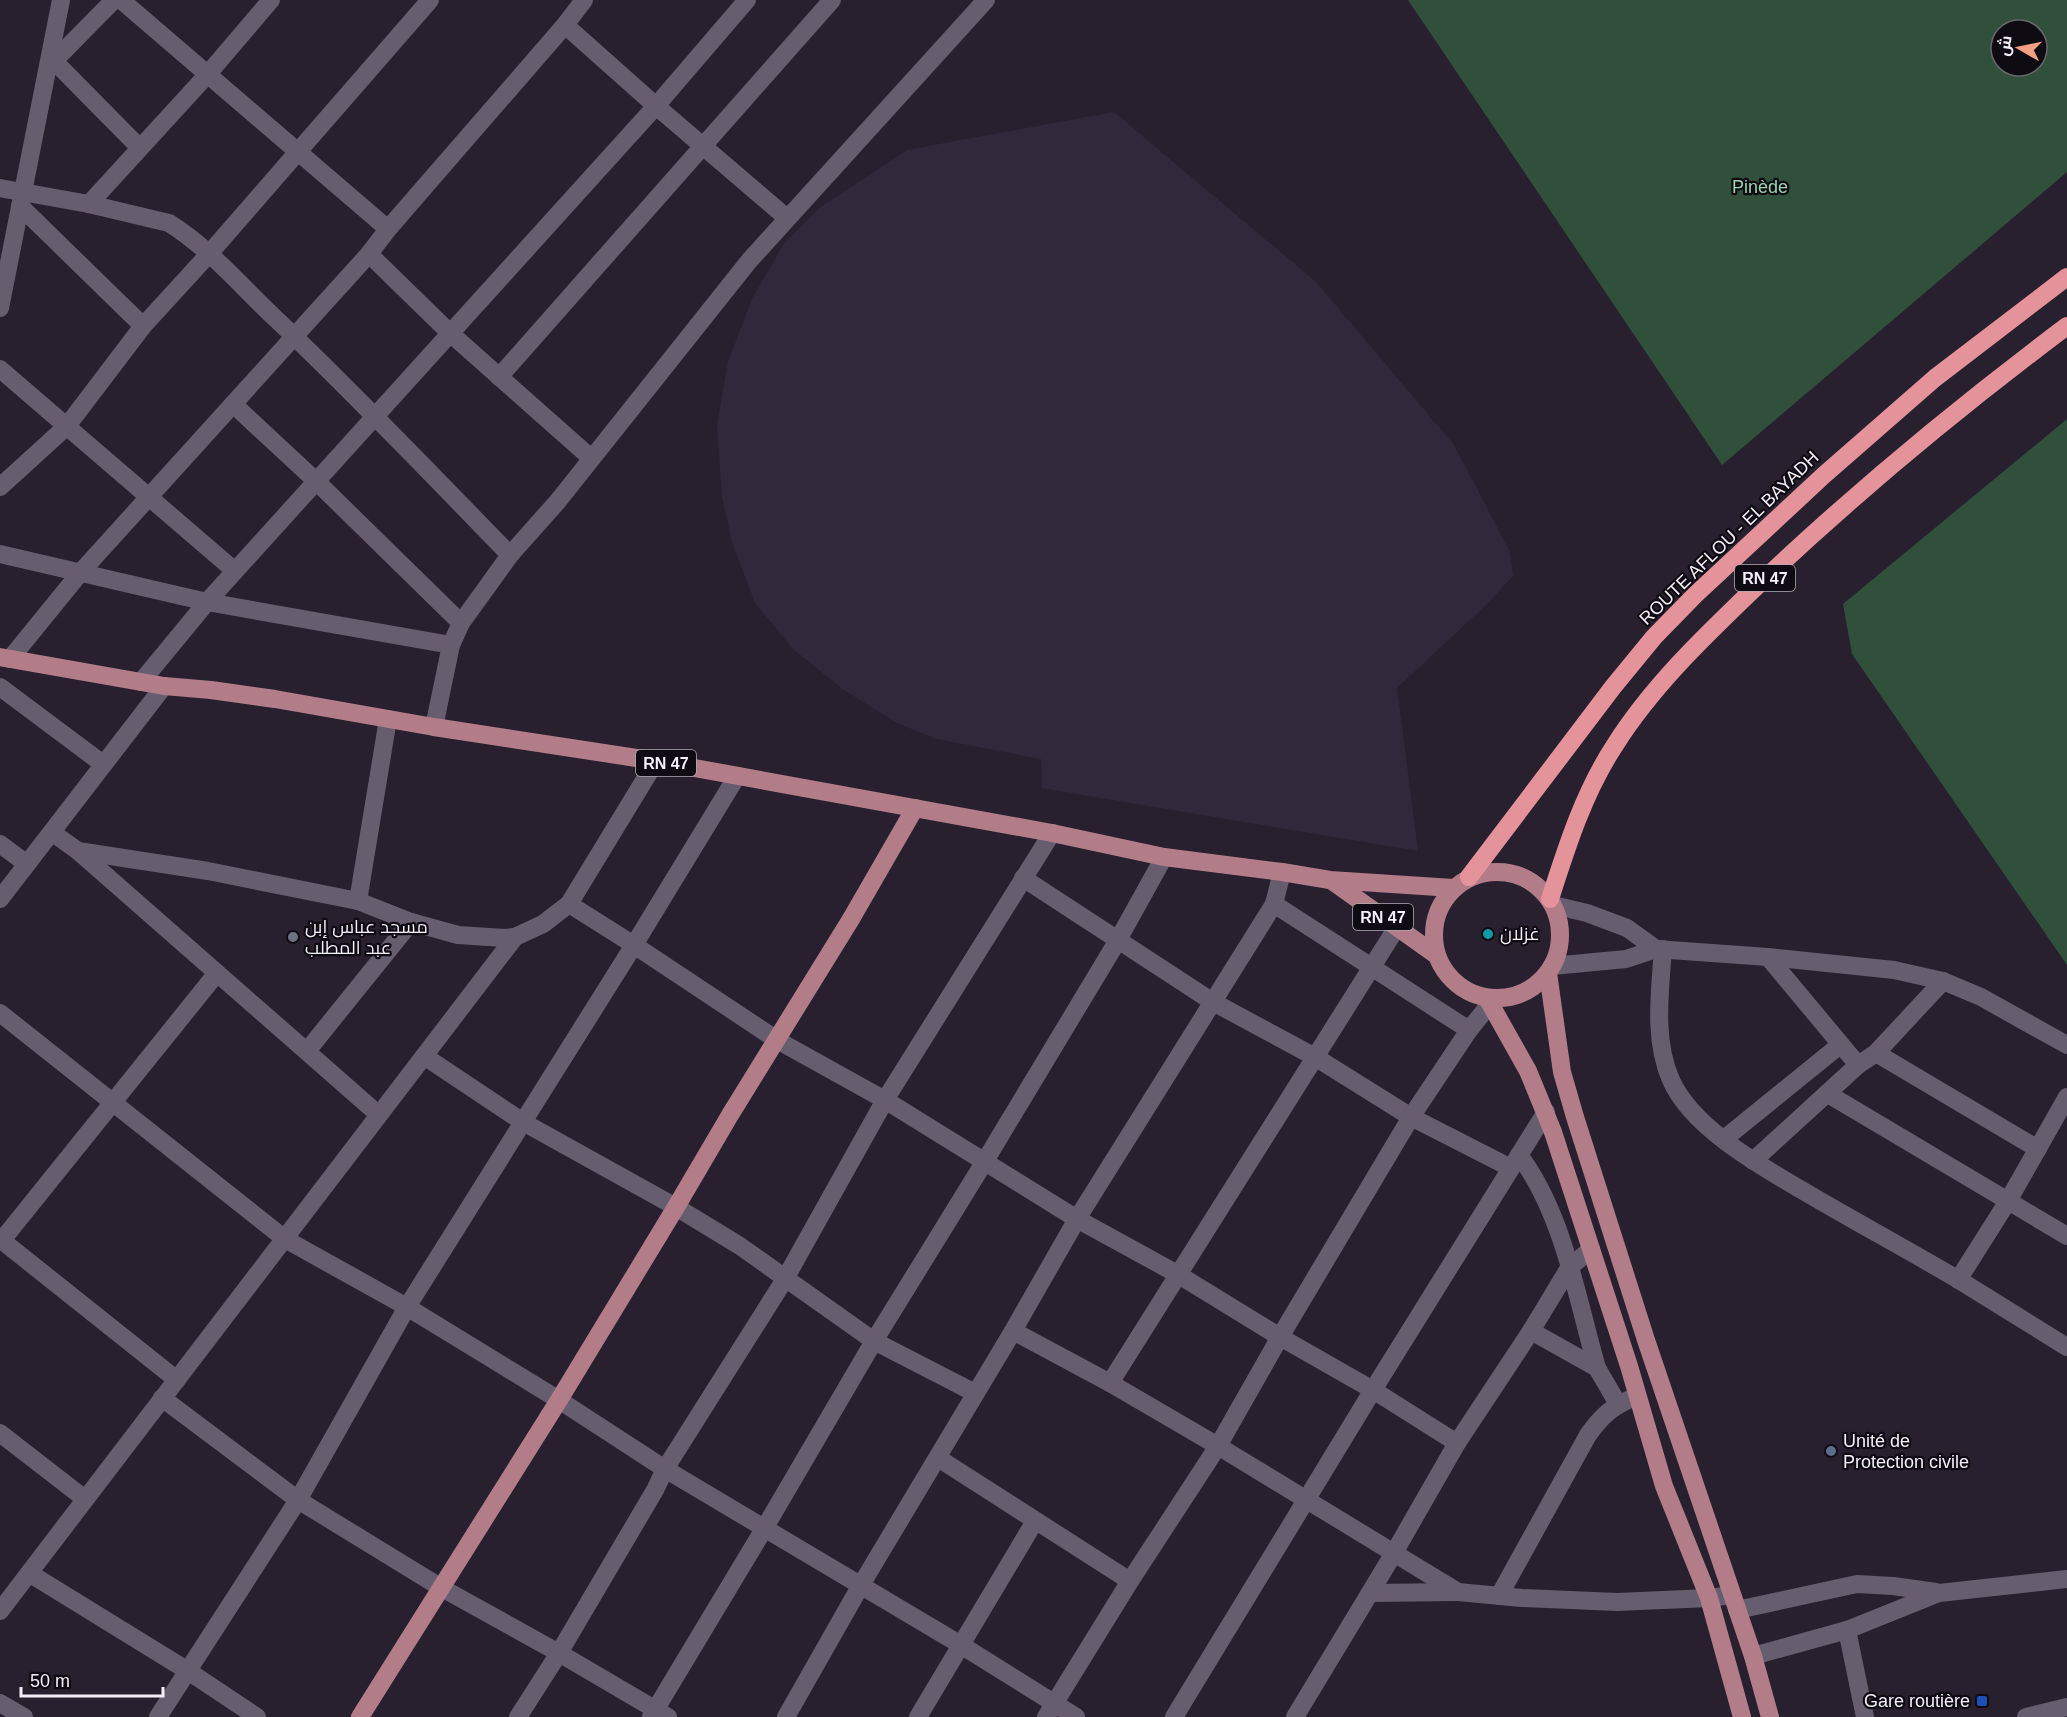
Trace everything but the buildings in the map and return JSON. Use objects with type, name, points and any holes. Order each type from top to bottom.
[{"type":"highway","name":"ROUTE AFLOU - EL BAYADH","points":[[1469,877],[1613,687],[1654,638],[1695,595],[1824,475],[1935,378],[2067,277]]},
{"type":"highway","name":"RN 47","points":[[1551,902],[1562,862],[1590,788],[1614,746],[1642,705],[1736,606],[1847,503],[1978,393],[2067,326]]},
{"type":"main road","name":"RN 47","points":[[5,658],[164,686],[211,690],[656,761],[1052,833],[1164,857],[1330,880],[1454,888]]},
{"type":"main road","points":[[360,1717],[559,1400],[730,1115],[852,919],[915,808]]},
{"type":"main road","points":[[1486,872],[1505,872],[1522,876],[1538,886],[1551,902],[1561,935],[1558,951],[1550,970],[1536,986],[1521,994],[1489,1001],[1470,993],[1456,984],[1444,970],[1436,954],[1433,937],[1435,919],[1442,902],[1454,888],[1469,877],[1486,872]]},
{"type":"main road","name":"RN 47","points":[[1330,880],[1436,954]]},
{"type":"main road","points":[[1550,970],[1562,1072],[1575,1117],[1613,1241],[1753,1656],[1770,1717]]},
{"type":"main road","points":[[1489,1001],[1528,1071],[1546,1112],[1664,1486],[1709,1598],[1742,1717]]},
{"type":"street","points":[[0,308],[51,64],[61,0]]},
{"type":"street","points":[[51,64],[114,0]]},
{"type":"street","points":[[121,0],[388,229]]},
{"type":"street","points":[[89,204],[207,75],[271,0]]},
{"type":"street","points":[[0,487],[67,426],[143,326],[209,255],[430,0]]},
{"type":"street","points":[[5,658],[369,254],[584,0]]},
{"type":"street","points":[[141,682],[207,602],[656,106],[747,0]]},
{"type":"street","points":[[499,377],[832,0]]},
{"type":"street","points":[[434,727],[451,645],[461,623],[510,555],[558,501],[749,261],[987,0]]},
{"type":"street","points":[[565,25],[787,218]]},
{"type":"street","points":[[51,64],[140,148]]},
{"type":"street","points":[[0,188],[22,200],[143,326]]},
{"type":"street","points":[[22,200],[89,204],[169,223],[180,230],[294,336],[510,555]]},
{"type":"street","points":[[369,254],[450,333],[591,458]]},
{"type":"street","points":[[0,369],[235,571]]},
{"type":"street","points":[[233,404],[317,482],[461,623]]},
{"type":"street","points":[[0,554],[207,602],[451,645]]},
{"type":"street","points":[[0,899],[164,686]]},
{"type":"street","points":[[0,687],[103,764]]},
{"type":"street","points":[[358,902],[388,719]]},
{"type":"street","points":[[78,851],[208,870],[358,902],[411,922],[458,935],[504,938],[515,936],[543,924],[568,904],[656,761]]},
{"type":"street","points":[[158,1717],[298,1500],[406,1307],[524,1122],[737,776]]},
{"type":"street","points":[[53,832],[78,851],[379,1116]]},
{"type":"street","points":[[518,1717],[559,1653],[655,1490],[665,1469],[785,1279],[885,1100],[1052,833]]},
{"type":"street","points":[[0,844],[27,864]]},
{"type":"street","points":[[162,1398],[298,1500],[440,1587],[559,1653],[658,1714],[874,1341],[1118,940],[1164,857]]},
{"type":"street","points":[[786,1717],[1077,1219],[1274,904],[1282,872]]},
{"type":"street","points":[[1023,878],[1214,1002],[1315,1057],[1411,1117],[1515,1162],[1533,1173],[1557,1229],[1597,1368],[1618,1404]]},
{"type":"street","points":[[1551,902],[1627,928],[1659,949]]},
{"type":"street","points":[[568,904],[777,1040],[885,1100],[1077,1219],[1179,1275],[1280,1337],[1373,1390],[1457,1443]]},
{"type":"street","points":[[1274,904],[1469,1030]]},
{"type":"street","points":[[307,1051],[411,922]]},
{"type":"street","points":[[1110,1383],[1396,927]]},
{"type":"street","points":[[0,1611],[515,936]]},
{"type":"street","points":[[1659,949],[1659,1007],[1663,1053],[1670,1078],[1680,1098],[1699,1119],[1753,1161],[1958,1280],[2067,1347]]},
{"type":"street","points":[[1550,970],[1626,959],[1659,949],[1894,970],[1943,981],[1981,997],[2067,1045]]},
{"type":"street","points":[[1768,957],[1858,1065]]},
{"type":"street","points":[[177,1380],[1,1240],[217,973]]},
{"type":"street","points":[[1753,1161],[1858,1065],[1876,1053],[1943,981]]},
{"type":"street","points":[[1050,1711],[1130,1581],[1218,1446],[1411,1117],[1489,1001]]},
{"type":"street","points":[[0,1013],[285,1239],[406,1307],[559,1400],[665,1469],[961,1646],[1050,1711],[1076,1717]]},
{"type":"street","points":[[1724,1139],[1839,1045]]},
{"type":"street","points":[[1876,1053],[2038,1149]]},
{"type":"street","points":[[424,1056],[524,1122],[676,1207],[740,1246],[874,1341],[975,1393]]},
{"type":"street","points":[[1828,1094],[2067,1236]]},
{"type":"street","points":[[1958,1280],[2038,1149],[2060,1128],[2067,1097]]},
{"type":"street","points":[[1174,1717],[1546,1112]]},
{"type":"street","points":[[1295,1717],[1457,1443],[1531,1331],[1569,1268],[1591,1249]]},
{"type":"street","points":[[1531,1331],[1597,1368]]},
{"type":"street","points":[[1013,1332],[1110,1383],[1218,1446],[1458,1592]]},
{"type":"street","points":[[1499,1596],[1588,1436],[1601,1417],[1618,1404],[1637,1396]]},
{"type":"street","points":[[0,1433],[85,1499]]},
{"type":"street","points":[[938,1458],[1130,1581]]},
{"type":"street","points":[[918,1717],[1035,1521]]},
{"type":"street","points":[[29,1573],[188,1671],[257,1717]]},
{"type":"street","points":[[1370,1593],[1458,1592],[1617,1602],[1709,1598],[1734,1602],[1857,1584],[1893,1586],[1939,1593],[2067,1579]]},
{"type":"street","points":[[1753,1656],[1847,1630],[1939,1593]]},
{"type":"street","points":[[1847,1630],[1865,1717]]},
{"type":"street","points":[[0,1703],[24,1717]]},
{"type":"street","points":[[2026,1717],[2067,1707]]},
{"type":"shaded area","points":[[1114,112],[1316,282],[1454,445],[1510,552],[1513,576],[1486,605],[1397,688],[1418,851],[1042,788],[1041,759],[937,739],[897,723],[844,690],[793,649],[755,603],[732,542],[722,496],[717,425],[728,362],[752,299],[785,242],[822,206],[907,150]]},
{"type":"green space","name":"Pinède","points":[[1408,0],[2067,0],[2067,172],[1722,465]]},
{"type":"green space","points":[[2067,419],[2067,965],[1852,654],[1843,604]]},
{"type":"place","name":"غزلان","points":[[1488,934]]},
{"type":"place","name":"مسجد عباس إبن عبد المطلب","points":[[293,937]]},
{"type":"place","name":"Unité de Protection civile","points":[[1831,1451]]},
{"type":"place","name":"Gare routière","points":[[1982,1701]]}]
